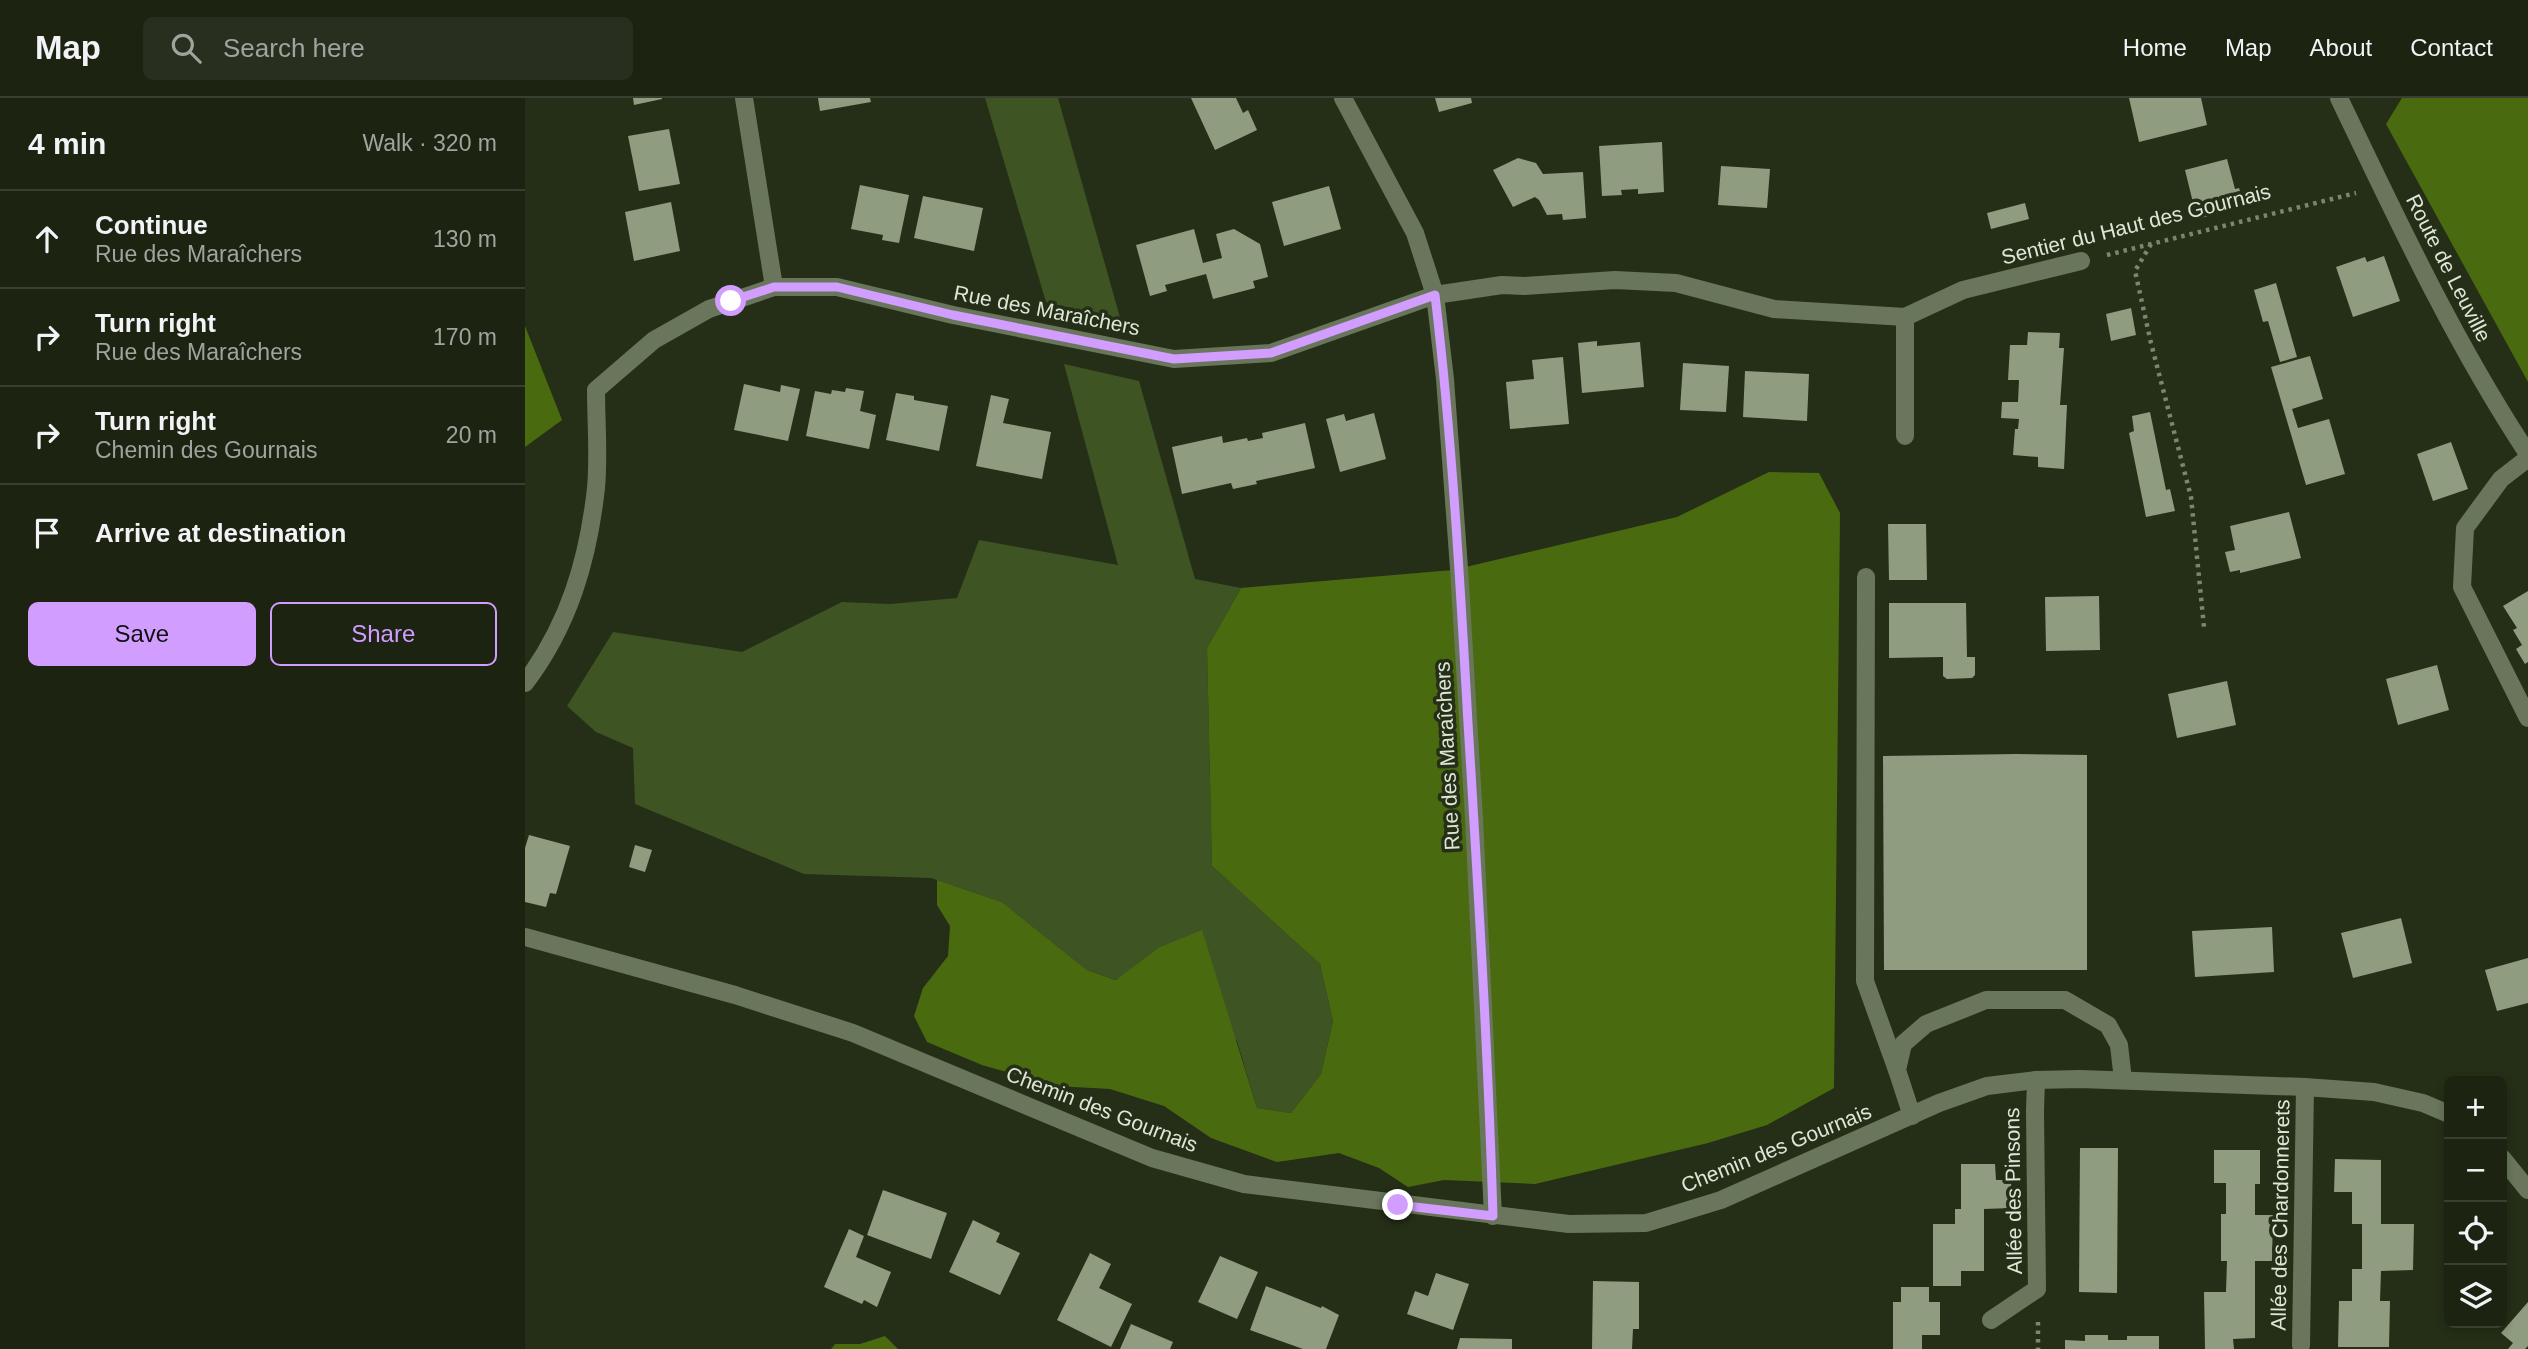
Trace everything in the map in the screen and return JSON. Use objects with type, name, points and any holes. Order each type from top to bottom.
[{"type":"street","points":[[744,98],[774,287]]},
{"type":"street","points":[[1343,98],[1415,233],[1435,295]]},
{"type":"street","name":"Route de Leuville","points":[[2339,98],[2462,345],[2528,456]]},
{"type":"street","name":"Sentier du Haut des Gournais","points":[[1905,317],[1963,290],[2081,261]]},
{"type":"street","name":"Rue des Maraîchers","points":[[525,683],[564,619],[583,566],[596,486],[596,390],[654,340],[709,309],[774,287],[837,287],[953,315],[1174,359],[1271,353],[1435,295],[1502,285],[1615,280],[1676,283],[1774,309],[1905,317]]},
{"type":"street","name":"Rue des Maraîchers","points":[[1435,295],[1445,379],[1459,568],[1493,1216]]},
{"type":"street","points":[[1905,317],[1905,436]]},
{"type":"street","points":[[2528,456],[2501,479],[2465,528],[2462,587],[2528,718]]},
{"type":"street","points":[[1866,577],[1865,981],[1912,1116]]},
{"type":"street","name":"Chemin des Gournais","points":[[525,937],[735,996],[853,1034],[1152,1158],[1244,1184],[1569,1224],[1646,1223],[1721,1200],[1939,1102],[1987,1086],[2036,1080],[2123,1080],[2305,1087],[2374,1092],[2423,1103],[2444,1112]]},
{"type":"street","points":[[1898,1070],[1903,1044],[1926,1024],[1986,1000],[2065,1000],[2108,1025],[2119,1045],[2123,1080]]},
{"type":"street","name":"Allée des Pinsons","points":[[1991,1320],[2037,1289],[2036,1080]]},
{"type":"street","name":"Allée des Chardonnerets","points":[[2301,1345],[2305,1087]]},
{"type":"street","points":[[2507,1164],[2528,1191]]},
{"type":"path","name":"Sentier du Haut des Gournais","points":[[2081,261],[2381,186]]},
{"type":"path","points":[[2151,244],[2135,271],[2191,497],[2204,627]]},
{"type":"green space","points":[[985,98],[1058,98],[1121,321],[1046,302]]},
{"type":"green space","points":[[2402,98],[2528,98],[2528,382],[2386,124]]},
{"type":"green space","points":[[525,326],[562,420],[525,447]]},
{"type":"green space","points":[[1064,364],[1139,381],[1195,579],[1241,588],[1207,648],[1212,866],[1320,964],[1333,1021],[1321,1074],[1291,1113],[1257,1108],[1237,1041],[1158,948],[1117,980],[1087,970],[1002,902],[931,878],[804,874],[635,804],[633,748],[596,732],[567,706],[613,632],[742,652],[842,602],[890,604],[957,598],[979,540],[1118,565]]},
{"type":"green space","points":[[1769,472],[1819,473],[1840,513],[1834,1088],[1767,1125],[1708,1143],[1535,1184],[1444,1180],[1408,1187],[1379,1168],[1339,1153],[1277,1162],[1211,1138],[1164,1106],[1110,1089],[1056,1086],[982,1065],[927,1042],[914,1016],[923,988],[948,956],[950,926],[937,905],[937,880],[1002,902],[1087,970],[1116,980],[1158,948],[1202,930],[1257,1108],[1291,1113],[1321,1074],[1333,1021],[1320,964],[1212,866],[1207,648],[1241,588],[1453,570],[1677,517]]},
{"type":"green space","points":[[885,1336],[898,1349],[831,1349],[835,1344],[860,1344]]},
{"type":"building","points":[[633,98],[662,98],[662,99],[634,105]]},
{"type":"building","points":[[818,98],[870,98],[871,102],[820,111]]},
{"type":"building","points":[[1191,98],[1236,98],[1243,113],[1248,110],[1257,130],[1215,150]]},
{"type":"building","points":[[1435,98],[1471,98],[1472,103],[1439,112]]},
{"type":"building","points":[[2129,98],[2201,98],[2207,125],[2139,142]]},
{"type":"building","points":[[669,129],[680,184],[639,191],[628,136]]},
{"type":"building","points":[[1662,142],[1664,192],[1638,194],[1638,189],[1621,190],[1622,195],[1602,196],[1599,146]]},
{"type":"building","points":[[1518,158],[1536,163],[1543,174],[1583,172],[1586,218],[1563,220],[1562,214],[1547,215],[1535,197],[1513,207],[1493,170]]},
{"type":"building","points":[[2227,159],[2235,189],[2239,188],[2245,206],[2197,219],[2185,170]]},
{"type":"building","points":[[1721,166],[1770,169],[1767,208],[1718,205]]},
{"type":"building","points":[[860,185],[909,195],[899,243],[882,240],[883,235],[851,229]]},
{"type":"building","points":[[1329,186],[1341,229],[1284,246],[1272,202]]},
{"type":"building","points":[[923,196],[983,208],[974,251],[914,238]]},
{"type":"building","points":[[671,202],[680,251],[634,261],[625,212]]},
{"type":"building","points":[[2025,203],[2029,219],[1991,229],[1987,213]]},
{"type":"building","points":[[1194,229],[1203,263],[1222,258],[1216,234],[1234,229],[1260,244],[1268,277],[1253,281],[1255,288],[1213,299],[1206,274],[1165,285],[1167,291],[1150,296],[1136,245]]},
{"type":"building","points":[[2384,256],[2400,301],[2353,317],[2336,267],[2365,257],[2367,262]]},
{"type":"building","points":[[2276,283],[2297,357],[2280,362],[2268,321],[2263,322],[2254,290]]},
{"type":"building","points":[[2131,308],[2136,335],[2111,341],[2106,314]]},
{"type":"building","points":[[2028,332],[2060,333],[2059,348],[2064,348],[2060,405],[2067,405],[2064,469],[2038,467],[2038,457],[2013,455],[2015,429],[2018,429],[2019,419],[2001,418],[2002,402],[2018,402],[2019,380],[2008,380],[2010,345],[2027,345]]},
{"type":"building","points":[[1597,341],[1597,346],[1640,342],[1644,387],[1582,393],[1578,343]]},
{"type":"building","points":[[2310,356],[2323,399],[2292,409],[2298,428],[2329,419],[2345,474],[2306,485],[2271,367]]},
{"type":"building","points":[[1563,357],[1569,424],[1510,429],[1506,382],[1534,379],[1532,360]]},
{"type":"building","points":[[1683,363],[1729,366],[1726,412],[1680,410]]},
{"type":"building","points":[[1745,371],[1809,374],[1807,421],[1743,417]]},
{"type":"building","points":[[744,384],[780,392],[781,385],[800,389],[788,441],[734,430]]},
{"type":"building","points":[[846,388],[864,391],[860,411],[876,415],[869,449],[806,436],[815,391],[831,394],[832,390],[845,392]]},
{"type":"building","points":[[896,393],[914,396],[914,400],[948,406],[939,451],[886,440]]},
{"type":"building","points":[[991,395],[1009,399],[1003,423],[1051,432],[1042,479],[976,466]]},
{"type":"building","points":[[2150,412],[2166,490],[2170,489],[2175,511],[2146,517],[2129,433],[2134,431],[2132,416]]},
{"type":"building","points":[[1374,413],[1386,459],[1340,472],[1326,419],[1344,414],[1346,421]]},
{"type":"building","points":[[1305,423],[1315,468],[1233,489],[1231,483],[1182,494],[1172,447],[1222,436],[1223,443],[1247,438],[1248,441],[1263,438],[1262,433]]},
{"type":"building","points":[[2451,442],[2468,489],[2433,501],[2417,454]]},
{"type":"building","points":[[2289,512],[2301,558],[2240,573],[2240,570],[2230,572],[2225,552],[2235,550],[2230,526]]},
{"type":"building","points":[[1888,524],[1926,524],[1927,580],[1889,580]]},
{"type":"building","points":[[2528,591],[2528,662],[2525,664],[2516,649],[2522,645],[2513,630],[2517,628],[2503,606]]},
{"type":"building","points":[[2099,596],[2100,650],[2046,651],[2045,597]]},
{"type":"building","points":[[1889,603],[1966,603],[1967,657],[1975,657],[1975,675],[1972,678],[1947,679],[1943,676],[1943,657],[1889,658]]},
{"type":"building","points":[[2437,665],[2449,710],[2398,725],[2386,679]]},
{"type":"building","points":[[2227,681],[2236,725],[2177,738],[2168,694]]},
{"type":"building","points":[[2087,755],[2087,970],[1884,970],[1883,756]]},
{"type":"building","points":[[529,835],[570,846],[556,894],[550,893],[546,907],[525,902],[525,848]]},
{"type":"building","points":[[635,845],[652,850],[645,872],[629,867]]},
{"type":"building","points":[[2401,918],[2412,963],[2353,978],[2341,933]]},
{"type":"building","points":[[2272,927],[2274,972],[2195,977],[2192,931]]},
{"type":"building","points":[[2528,958],[2528,1003],[2497,1011],[2485,970]]},
{"type":"building","points":[[2080,1148],[2118,1148],[2117,1293],[2079,1292]]},
{"type":"building","points":[[2214,1150],[2260,1150],[2260,1184],[2255,1184],[2255,1215],[2273,1215],[2272,1261],[2255,1261],[2255,1338],[2233,1339],[2234,1349],[2205,1349],[2204,1292],[2226,1292],[2227,1261],[2221,1261],[2221,1214],[2226,1214],[2226,1183],[2214,1183]]},
{"type":"building","points":[[2335,1159],[2381,1160],[2381,1224],[2414,1224],[2413,1270],[2381,1271],[2380,1301],[2390,1301],[2389,1347],[2338,1347],[2339,1301],[2352,1301],[2352,1269],[2362,1269],[2362,1224],[2352,1224],[2352,1192],[2334,1192]]},
{"type":"building","points":[[1961,1164],[1995,1164],[1996,1180],[2011,1180],[2012,1208],[1984,1209],[1984,1271],[1961,1271],[1961,1286],[1933,1286],[1933,1224],[1955,1224],[1955,1209],[1961,1209]]},
{"type":"building","points":[[883,1190],[947,1213],[931,1259],[867,1235]]},
{"type":"building","points":[[973,1220],[1000,1233],[996,1242],[1020,1253],[1000,1295],[949,1272]]},
{"type":"building","points":[[849,1229],[864,1236],[856,1257],[891,1272],[877,1307],[864,1300],[862,1304],[824,1287]]},
{"type":"building","points":[[1090,1253],[1111,1264],[1099,1288],[1132,1304],[1111,1347],[1057,1320]]},
{"type":"building","points":[[1220,1256],[1258,1272],[1237,1319],[1198,1302]]},
{"type":"building","points":[[1436,1273],[1469,1284],[1453,1330],[1407,1314],[1415,1291],[1428,1296]]},
{"type":"building","points":[[1593,1281],[1639,1282],[1639,1329],[1633,1329],[1632,1349],[1592,1349]]},
{"type":"building","points":[[1266,1286],[1339,1315],[1326,1349],[1303,1349],[1250,1330]]},
{"type":"building","points":[[1901,1287],[1929,1287],[1929,1302],[1940,1302],[1940,1335],[1922,1335],[1922,1349],[1893,1349],[1893,1302],[1901,1302]]},
{"type":"building","points":[[2528,1302],[2528,1346],[2525,1349],[2508,1349],[2513,1343],[2501,1333]]},
{"type":"building","points":[[1131,1324],[1173,1342],[1170,1349],[1120,1349]]},
{"type":"building","points":[[2085,1335],[2108,1335],[2108,1340],[2127,1340],[2127,1336],[2159,1336],[2159,1349],[2065,1349],[2065,1340],[2085,1341]]},
{"type":"building","points":[[1460,1338],[1512,1339],[1512,1349],[1457,1349]]},
{"type":"route","points":[[731,301],[774,287],[837,287],[953,315],[1174,359],[1271,353],[1435,295],[1445,379],[1459,568],[1493,1216],[1398,1205]]}]
